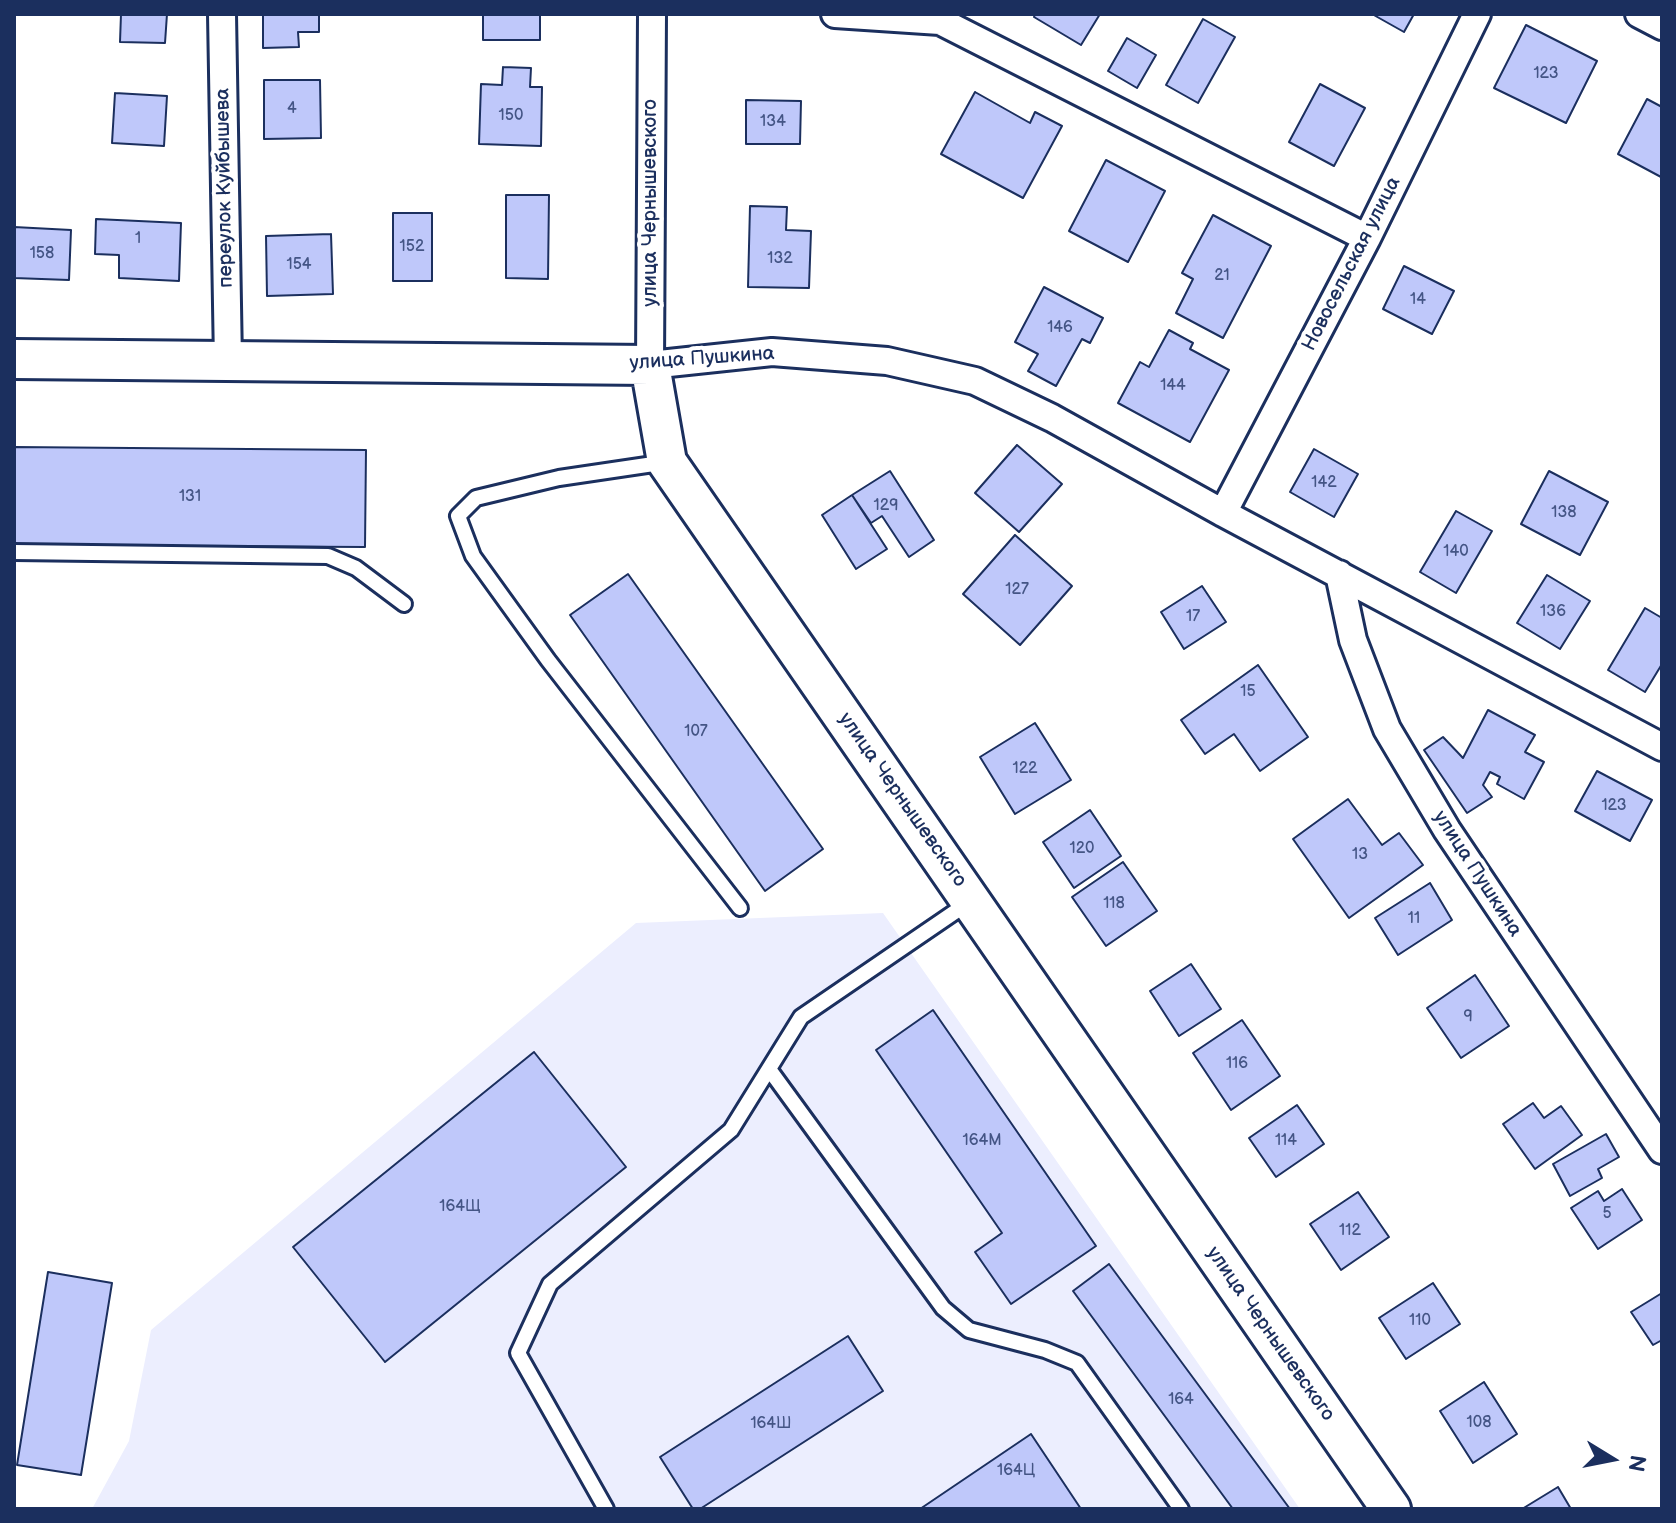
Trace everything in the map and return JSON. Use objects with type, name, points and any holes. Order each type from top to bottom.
[{"type":"street","name":"переулок Куйбышева","points":[[222,14],[228,362]]},
{"type":"street","name":"улица Чернышевского","points":[[652,14],[650,365],[667,462],[1391,1509]]},
{"type":"street","points":[[835,14],[940,21],[1367,238]]},
{"type":"street","name":"Новосельская улица","points":[[1223,513],[1367,238],[1477,14]]},
{"type":"street","points":[[1639,14],[1662,26]]},
{"type":"street","name":"улица Пушкина","points":[[14,359],[650,365],[772,352],[887,361],[975,381],[1052,418],[1223,513],[1662,747]]},
{"type":"street","name":"улица Пушкина","points":[[1339,574],[1353,640],[1387,729],[1447,830],[1662,1150]]},
{"type":"lane","points":[[667,462],[559,478],[476,498],[458,516],[473,556],[548,660],[740,908]]},
{"type":"lane","points":[[14,552],[328,556],[356,568],[404,604]]},
{"type":"lane","points":[[606,1509],[518,1353],[550,1284],[731,1130],[801,1017],[971,900]]},
{"type":"lane","points":[[769,1069],[943,1308],[969,1330],[1045,1350],[1077,1363],[1181,1509]]},
{"type":"shaded area","points":[[883,913],[1300,1509],[92,1509],[129,1441],[151,1330],[636,923]]},
{"type":"building","points":[[121,14],[167,14],[165,43],[120,42]]},
{"type":"building","points":[[263,14],[319,14],[319,32],[298,32],[299,47],[263,48]]},
{"type":"building","points":[[483,14],[540,14],[540,40],[483,40]]},
{"type":"building","points":[[1035,14],[1100,14],[1081,45],[1034,17]]},
{"type":"building","points":[[1372,14],[1414,14],[1404,32]]},
{"type":"building","points":[[1203,19],[1235,37],[1198,103],[1166,85]]},
{"type":"building","points":[[1526,25],[1597,61],[1566,123],[1494,88]]},
{"type":"building","points":[[1127,38],[1156,55],[1137,88],[1108,71]]},
{"type":"building","points":[[503,67],[531,68],[530,87],[542,87],[541,146],[479,144],[481,84],[502,85]]},
{"type":"building","points":[[264,80],[320,80],[321,138],[264,139]]},
{"type":"building","points":[[1320,84],[1365,108],[1334,166],[1289,142]]},
{"type":"building","points":[[975,92],[1030,123],[1035,112],[1062,126],[1023,198],[941,154]]},
{"type":"building","points":[[115,93],[167,96],[164,146],[112,143]]},
{"type":"building","points":[[1647,99],[1662,107],[1661,177],[1618,154]]},
{"type":"building","points":[[746,100],[801,101],[800,144],[746,144]]},
{"type":"building","points":[[1106,160],[1165,191],[1128,262],[1069,231]]},
{"type":"building","points":[[506,195],[549,195],[548,279],[506,278]]},
{"type":"building","points":[[750,206],[787,207],[786,230],[811,231],[809,288],[748,287]]},
{"type":"building","points":[[393,213],[432,213],[432,281],[393,281]]},
{"type":"building","points":[[1213,215],[1271,246],[1223,338],[1176,313],[1193,279],[1182,273]]},
{"type":"building","points":[[96,219],[181,223],[179,281],[119,278],[119,255],[95,254]]},
{"type":"building","points":[[14,227],[71,230],[69,280],[14,278]]},
{"type":"building","points":[[331,234],[333,294],[267,296],[266,236]]},
{"type":"building","points":[[1404,266],[1454,291],[1432,334],[1383,309]]},
{"type":"building","points":[[1044,287],[1103,318],[1090,343],[1082,339],[1056,386],[1028,371],[1038,354],[1015,342]]},
{"type":"building","points":[[1169,330],[1193,343],[1190,349],[1229,370],[1190,442],[1118,403],[1140,362],[1149,367]]},
{"type":"building","points":[[1017,445],[1062,484],[1019,532],[975,493]]},
{"type":"building","points":[[14,447],[366,450],[365,547],[14,545]]},
{"type":"building","points":[[1314,449],[1358,474],[1334,517],[1290,492]]},
{"type":"building","points":[[890,471],[934,540],[909,557],[882,516],[871,523],[852,495]]},
{"type":"building","points":[[1549,471],[1608,502],[1580,555],[1521,524]]},
{"type":"building","points":[[852,495],[887,549],[856,569],[822,515]]},
{"type":"building","points":[[1456,511],[1492,531],[1456,593],[1420,572]]},
{"type":"building","points":[[1015,535],[1072,586],[1020,645],[963,594]]},
{"type":"building","points":[[628,574],[823,849],[765,891],[570,615]]},
{"type":"building","points":[[1547,575],[1590,601],[1560,649],[1517,623]]},
{"type":"building","points":[[1202,586],[1226,622],[1184,649],[1161,612]]},
{"type":"building","points":[[1645,608],[1662,618],[1662,664],[1645,692],[1608,670]]},
{"type":"building","points":[[1258,665],[1308,737],[1260,771],[1234,734],[1205,754],[1181,720]]},
{"type":"building","points":[[1488,710],[1535,735],[1525,752],[1544,762],[1524,799],[1497,784],[1500,777],[1490,772],[1483,785],[1492,797],[1467,813],[1424,750],[1443,737],[1463,758]]},
{"type":"building","points":[[1035,723],[1071,780],[1015,814],[980,757]]},
{"type":"building","points":[[1597,771],[1652,800],[1630,841],[1575,811]]},
{"type":"building","points":[[1348,799],[1382,845],[1399,833],[1423,865],[1349,918],[1293,839]]},
{"type":"building","points":[[1090,810],[1121,856],[1074,888],[1043,842]]},
{"type":"building","points":[[1123,862],[1157,911],[1106,946],[1072,897]]},
{"type":"building","points":[[1430,883],[1452,920],[1398,955],[1375,918]]},
{"type":"building","points":[[1191,964],[1221,1009],[1179,1036],[1150,991]]},
{"type":"building","points":[[1475,975],[1509,1026],[1461,1058],[1427,1008]]},
{"type":"building","points":[[933,1010],[1096,1246],[1011,1304],[975,1252],[1002,1233],[876,1050]]},
{"type":"building","points":[[1242,1020],[1280,1076],[1231,1110],[1193,1053]]},
{"type":"building","points":[[534,1052],[626,1167],[385,1362],[293,1247]]},
{"type":"building","points":[[1533,1103],[1544,1118],[1561,1106],[1582,1135],[1535,1169],[1503,1124]]},
{"type":"building","points":[[1297,1105],[1324,1144],[1276,1177],[1249,1138]]},
{"type":"building","points":[[1606,1134],[1619,1157],[1598,1169],[1602,1178],[1570,1196],[1553,1164]]},
{"type":"building","points":[[1622,1189],[1642,1220],[1598,1249],[1571,1208],[1598,1191],[1604,1201]]},
{"type":"building","points":[[1358,1192],[1389,1237],[1341,1270],[1310,1224]]},
{"type":"building","points":[[1109,1264],[1290,1509],[1233,1509],[1073,1291]]},
{"type":"building","points":[[48,1272],[112,1283],[81,1475],[17,1465]]},
{"type":"building","points":[[1433,1283],[1460,1324],[1406,1359],[1379,1318]]},
{"type":"building","points":[[1662,1293],[1662,1340],[1653,1345],[1631,1312]]},
{"type":"building","points":[[848,1336],[883,1391],[700,1509],[693,1509],[660,1457]]},
{"type":"building","points":[[1484,1382],[1517,1434],[1473,1463],[1440,1411]]},
{"type":"building","points":[[1031,1434],[1081,1509],[920,1509]]},
{"type":"building","points":[[1558,1487],[1571,1509],[1522,1509]]}]
